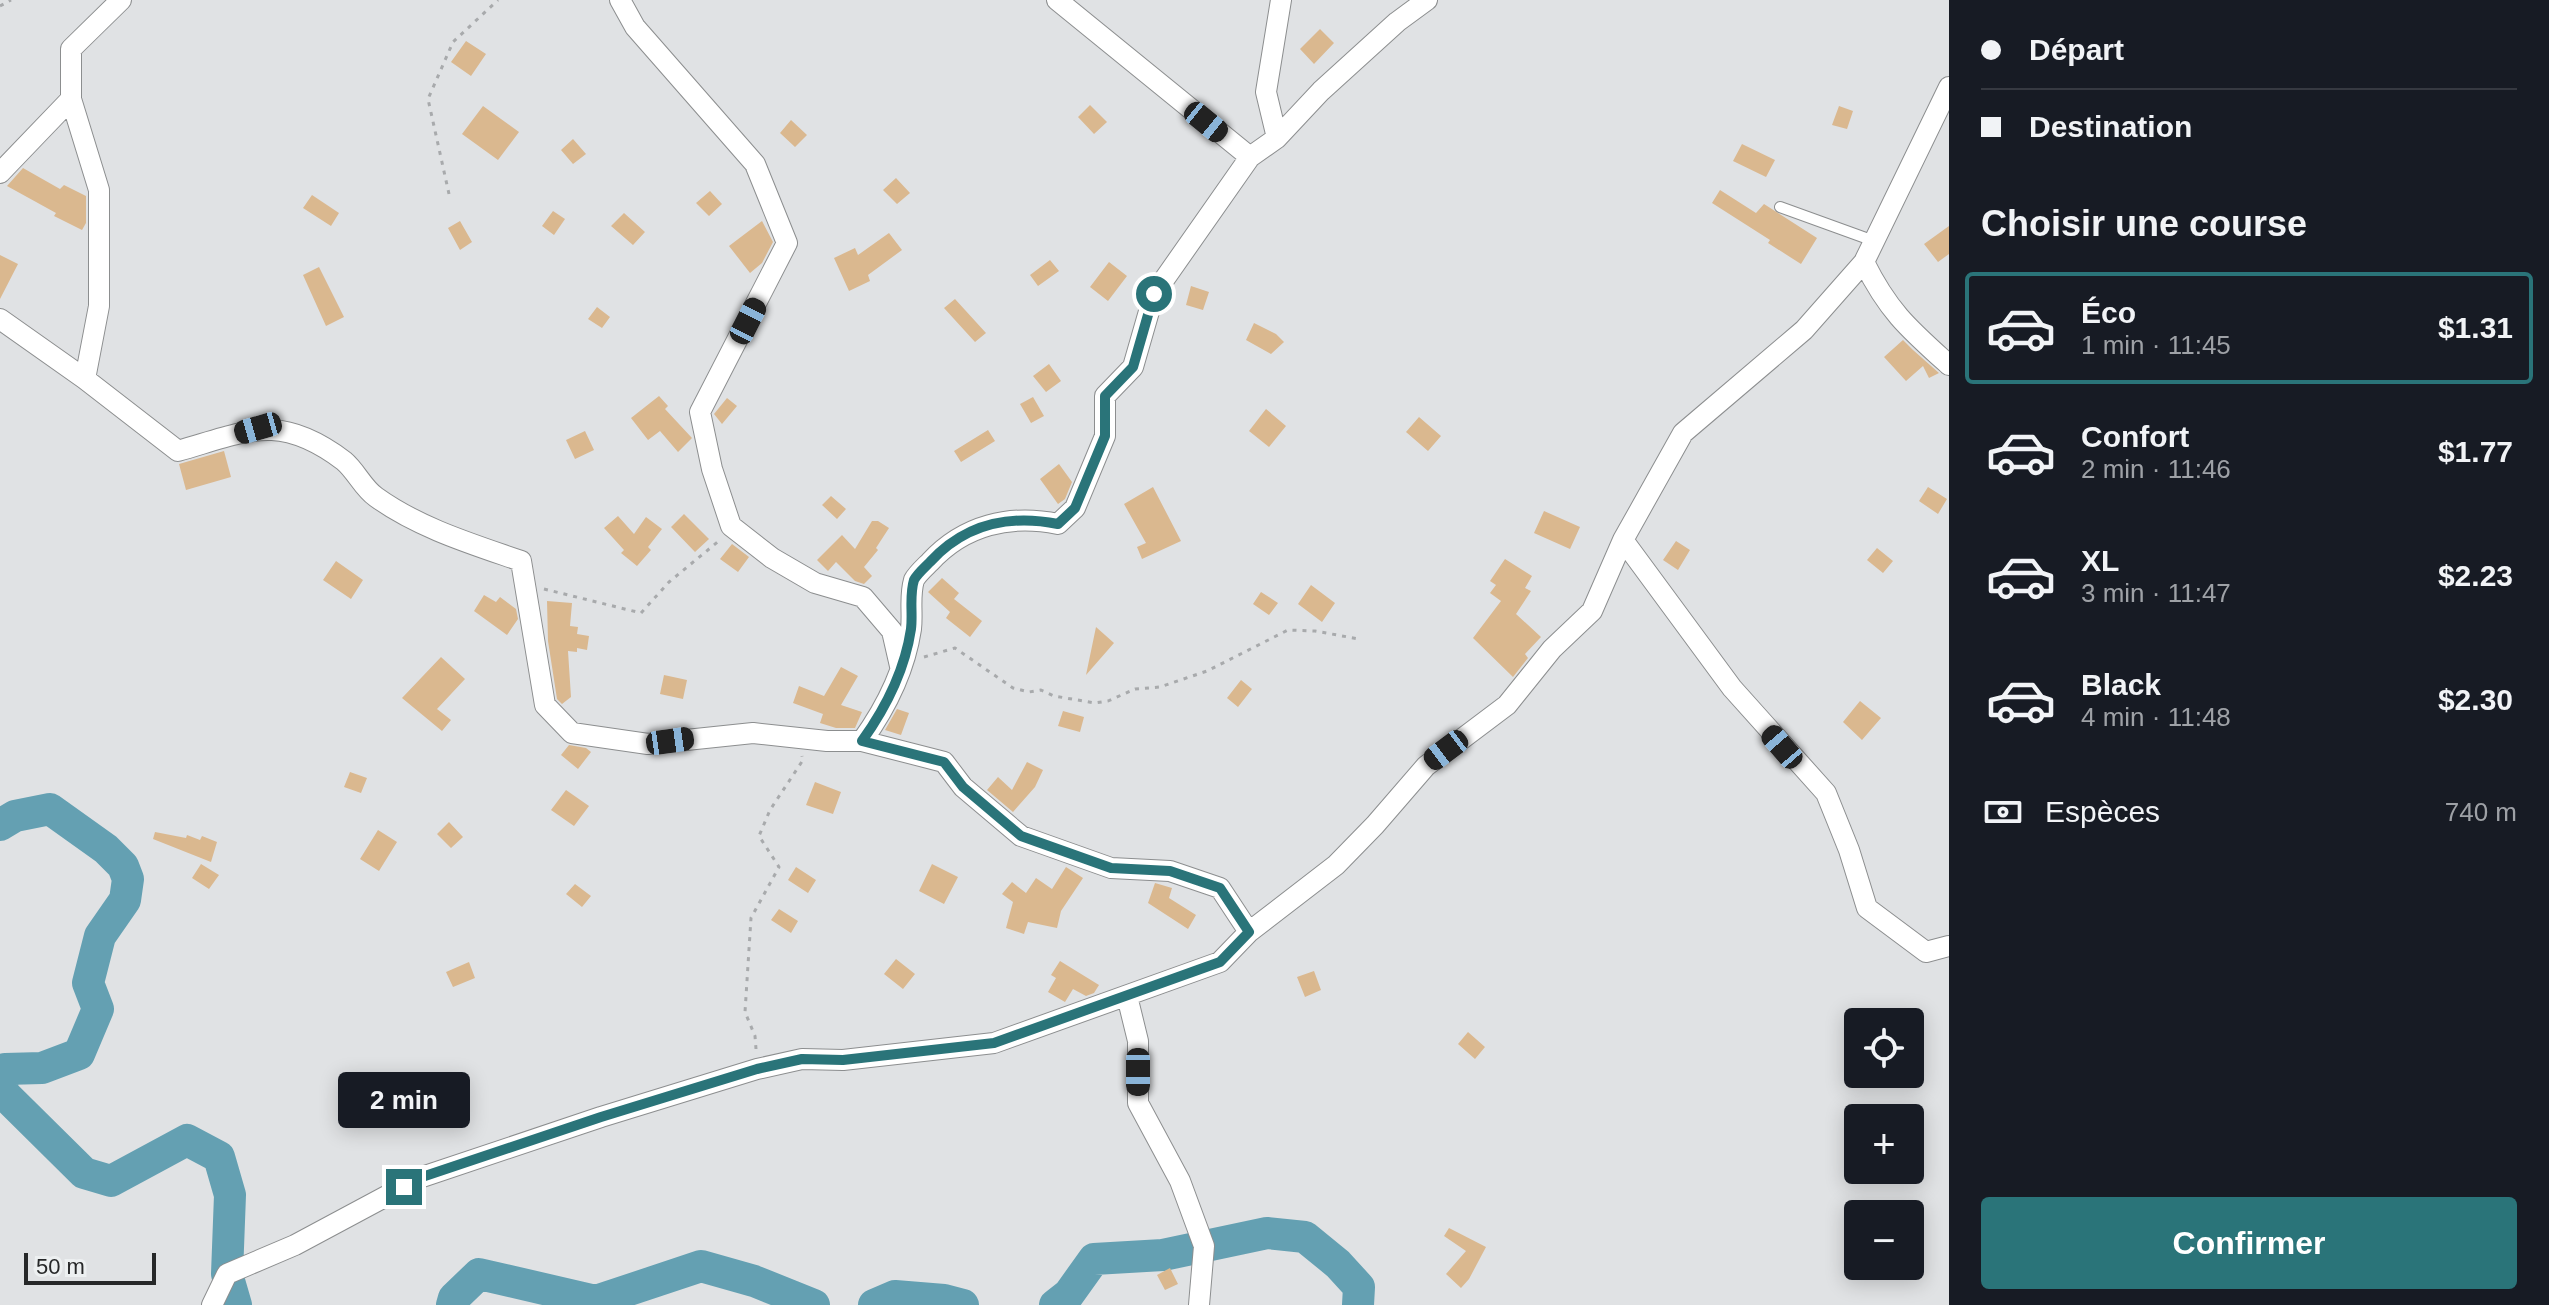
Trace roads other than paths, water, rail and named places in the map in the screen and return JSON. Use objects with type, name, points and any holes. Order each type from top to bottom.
[{"type":"street","points":[[85,379],[99,306],[99,190],[71,99],[71,49],[121,0]]},
{"type":"street","points":[[620,0],[635,27],[755,164],[787,243],[700,412],[712,469],[731,526],[772,558],[815,583],[863,597],[892,631],[901,670]]},
{"type":"street","points":[[1057,0],[1080,22],[1250,157]]},
{"type":"street","points":[[1277,138],[1266,92],[1281,0]]},
{"type":"street","points":[[862,741],[901,670],[911,628],[915,578],[939,552],[969,531],[1003,521],[1039,520],[1058,524],[1075,508],[1105,436],[1105,396],[1133,367],[1154,294],[1250,157],[1277,138],[1321,91],[1397,22],[1427,0]]},
{"type":"street","points":[[212,1305],[227,1274],[295,1245],[422,1177],[757,1069],[802,1059],[843,1060],[994,1043],[1220,962],[1249,932],[1336,865],[1426,766],[1507,705],[1552,649],[1592,611],[1623,540],[1683,433],[1804,330],[1864,262],[1949,87]]},
{"type":"street","points":[[0,173],[71,99]]},
{"type":"street","points":[[1864,262],[1880,294],[1904,326],[1949,365]]},
{"type":"street","points":[[0,319],[85,379],[178,451],[258,428],[293,431],[345,462],[374,496],[422,524],[521,561],[545,705],[572,733],[648,744],[753,733],[862,741],[944,762],[963,787],[1021,836],[1111,868],[1170,871],[1220,888],[1249,932]]},
{"type":"street","points":[[1623,540],[1732,688],[1826,793],[1849,850],[1867,908],[1926,952],[1949,946]]},
{"type":"street","points":[[1127,996],[1138,1041],[1138,1103],[1180,1181],[1204,1246],[1199,1305]]},
{"type":"lane","points":[[1780,207],[1874,241]]},
{"type":"waterway","points":[[0,825],[15,816],[50,809],[106,849],[123,866],[128,879],[125,900],[100,936],[88,983],[98,1009],[79,1054],[42,1068],[5,1069],[1,1091],[84,1173],[111,1181],[187,1140],[219,1157],[230,1195],[227,1274],[236,1305]]},
{"type":"waterway","points":[[1055,1305],[1069,1294],[1094,1259],[1163,1255],[1267,1233],[1305,1237],[1338,1264],[1359,1287],[1358,1305]]},
{"type":"waterway","points":[[452,1305],[454,1298],[479,1274],[596,1301],[701,1266],[754,1281],[814,1305]]},
{"type":"waterway","points":[[874,1305],[895,1296],[944,1300],[963,1305]]}]
